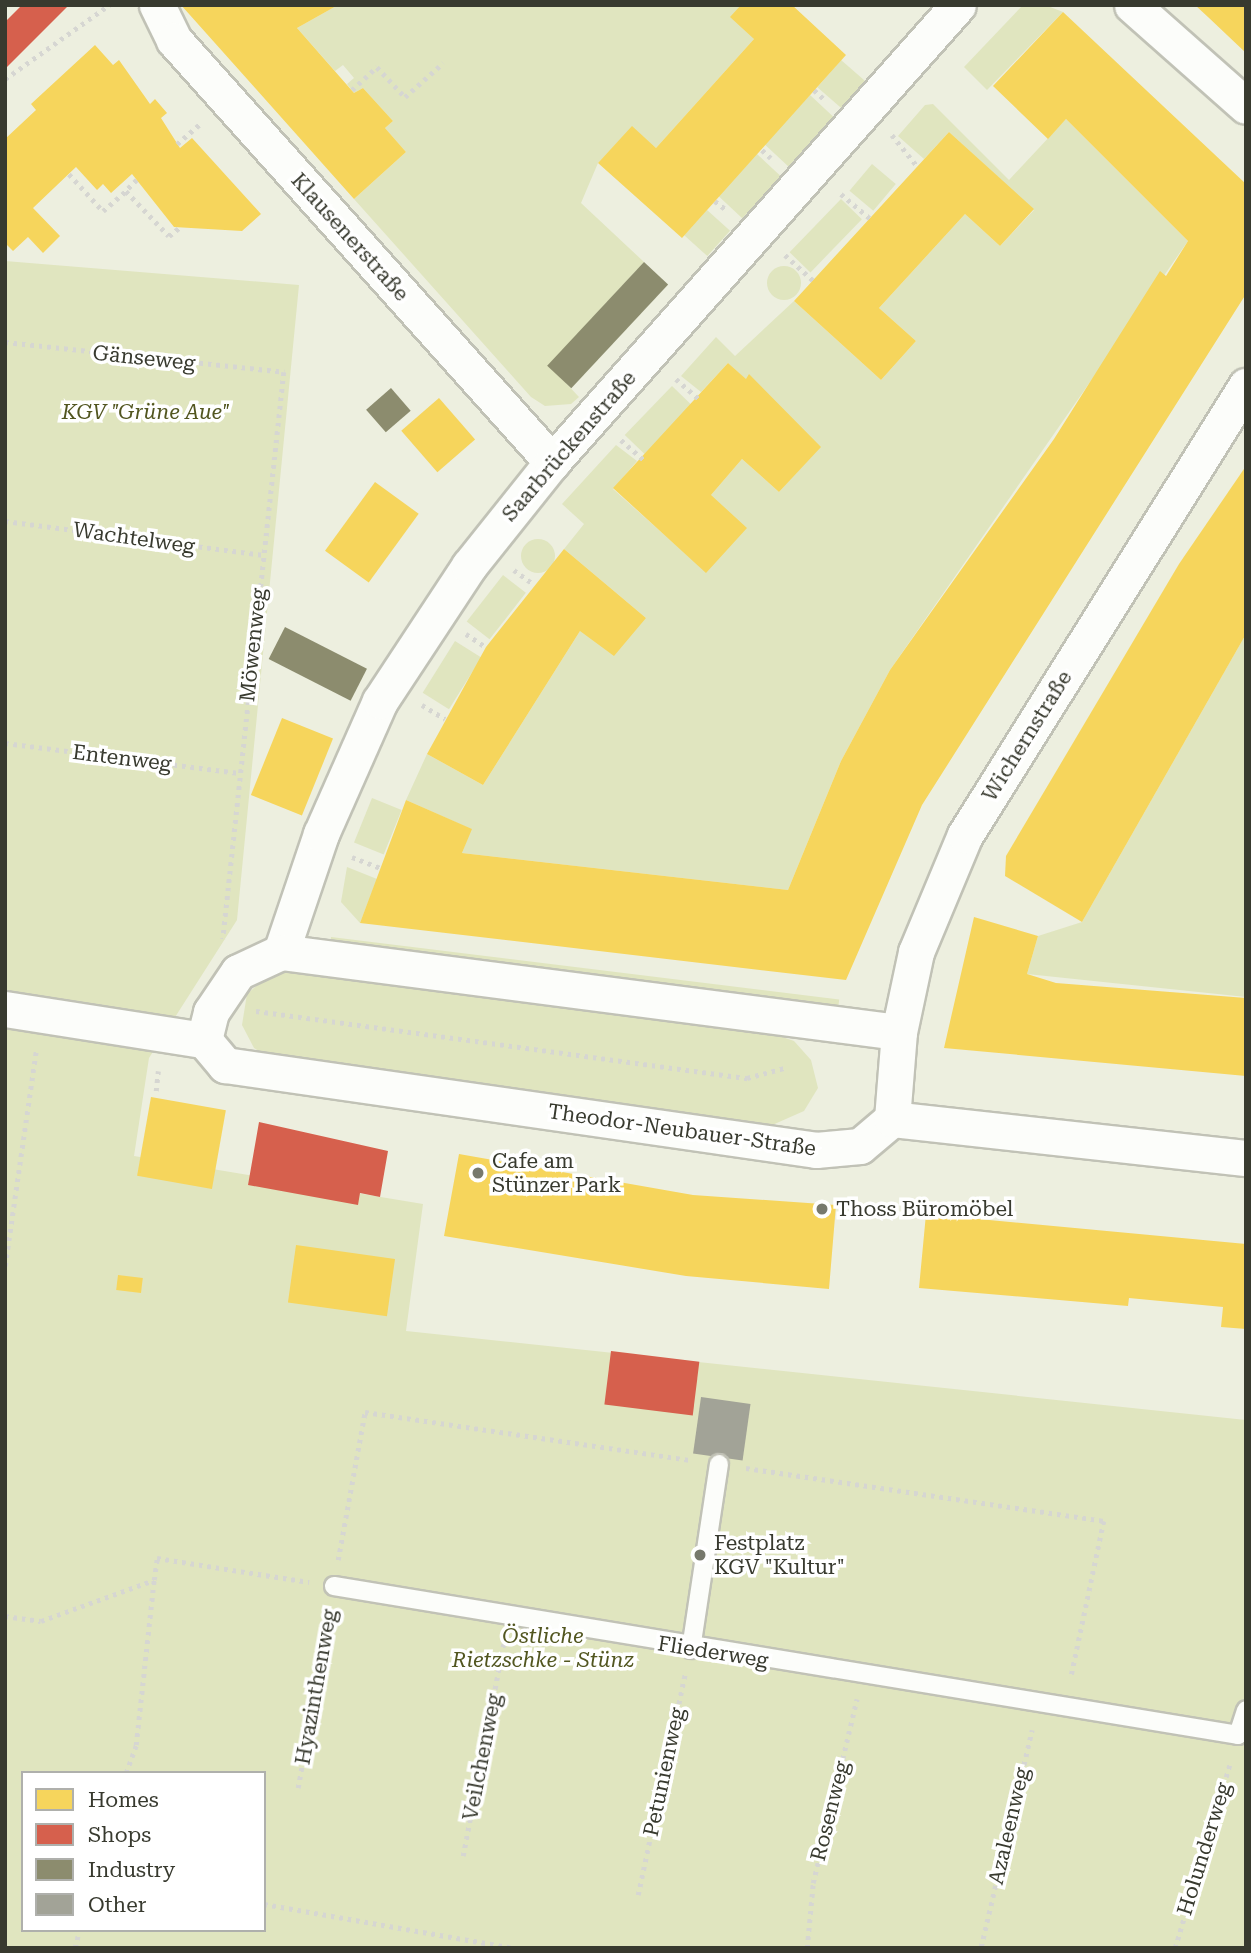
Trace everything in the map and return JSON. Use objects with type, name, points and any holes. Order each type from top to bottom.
[{"type":"street","name":"Klausenerstraße","points":[[157,5],[174,40],[552,462]]},
{"type":"street","name":"Saarbrückenstraße","points":[[281,952],[321,834],[380,701],[469,566],[552,462],[958,5]]},
{"type":"street","points":[[1132,5],[1246,106]]},
{"type":"street","name":"Wichernstraße","points":[[892,1119],[899,1032],[916,952],[965,835],[1246,386]]},
{"type":"street","points":[[5,1009],[204,1040],[215,1006],[237,972],[281,952],[899,1032]]},
{"type":"street","name":"Theodor-Neubauer-Straße","points":[[204,1040],[225,1065],[816,1150],[860,1146],[892,1119]]},
{"type":"street","points":[[892,1119],[1246,1158]]},
{"type":"lane","points":[[691,1650],[719,1464]]},
{"type":"lane","name":"Fliederweg","points":[[334,1586],[691,1650],[1238,1735]]},
{"type":"lane","points":[[1238,1735],[1246,1710]]},
{"type":"path","points":[[5,79],[109,5]]},
{"type":"path","points":[[352,90],[377,67],[405,97],[443,63]]},
{"type":"path","points":[[69,174],[103,211],[137,180]]},
{"type":"path","points":[[126,191],[169,236],[179,228]]},
{"type":"path","points":[[785,255],[813,280]]},
{"type":"path","name":"Gänseweg","points":[[5,342],[284,372]]},
{"type":"path","name":"Möwenweg","points":[[223,918],[284,372]]},
{"type":"path","name":"Wachtelweg","points":[[5,521],[264,555]]},
{"type":"path","name":"Entenweg","points":[[5,743],[239,773]]},
{"type":"path","points":[[215,1006],[747,1078],[785,1068]]},
{"type":"path","points":[[5,1266],[35,1055]]},
{"type":"path","points":[[127,1771],[136,1745],[157,1558],[334,1586]]},
{"type":"path","points":[[5,1616],[41,1621],[154,1580]]},
{"type":"path","name":"Hyazinthenweg","points":[[298,1788],[334,1586]]},
{"type":"path","name":"Veilchenweg","points":[[463,1856],[509,1617]]},
{"type":"path","name":"Petunienweg","points":[[638,1895],[691,1650]]},
{"type":"path","name":"Rosenweg","points":[[807,1948],[813,1883],[863,1676]]},
{"type":"path","name":"Azaleenweg","points":[[981,1947],[1038,1705]]},
{"type":"path","name":"Holunderweg","points":[[1175,1948],[1238,1735]]},
{"type":"path","points":[[266,1904],[513,1948]]},
{"type":"green space","points":[[338,5],[741,5],[754,39],[656,148],[632,127],[598,163],[581,203],[644,262],[549,365],[579,397],[571,404],[545,406],[531,397],[354,199],[406,152],[385,128],[393,121],[363,88],[354,93],[347,84],[354,78],[343,65],[335,71],[297,28]]},
{"type":"green space","points":[[1045,5],[1063,12],[987,90],[964,67],[1021,7]]},
{"type":"green space","points":[[841,60],[867,83],[844,110],[817,87]]},
{"type":"green space","points":[[810,95],[834,118],[788,167],[764,144]]},
{"type":"green space","points":[[933,104],[1009,180],[1066,119],[1188,241],[890,670],[841,761],[788,890],[462,853],[471,829],[406,800],[427,754],[483,785],[580,631],[646,618],[564,549],[584,524],[562,504],[616,445],[637,461],[613,489],[706,572],[711,495],[742,459],[779,492],[820,447],[728,363],[701,392],[681,376],[716,337],[735,356],[794,301],[881,380],[916,341],[879,308],[965,214],[1000,246],[1034,210],[949,132],[924,159],[898,136],[925,105]]},
{"type":"green space","points":[[757,154],[781,177],[742,218],[718,196]]},
{"type":"green space","points":[[872,164],[896,184],[873,211],[850,191]]},
{"type":"green space","points":[[841,199],[862,219],[810,272],[790,252]]},
{"type":"green space","points":[[707,210],[730,231],[707,256],[684,235]]},
{"type":"green space","name":"Östliche Rietzschke - Stünz","points":[[5,261],[299,285],[237,920],[149,1058],[134,1156],[423,1204],[406,1331],[1246,1420],[1246,1948],[5,1948]]},
{"type":"green space","points":[[784,266],[796,271],[801,283],[796,295],[784,300],[772,295],[767,283],[772,271]]},
{"type":"green space","points":[[672,386],[693,406],[646,455],[625,435]]},
{"type":"green space","points":[[538,539],[550,544],[555,556],[550,568],[538,573],[526,568],[521,556],[526,544]]},
{"type":"green space","points":[[503,575],[526,593],[490,639],[467,621]]},
{"type":"green space","points":[[1246,634],[1246,997],[1027,974],[1038,936],[1082,922]]},
{"type":"green space","points":[[455,641],[481,657],[449,709],[423,693]]},
{"type":"green space","points":[[372,798],[402,810],[384,854],[354,843]]},
{"type":"green space","points":[[347,867],[377,879],[360,923],[341,902]]},
{"type":"green space","points":[[331,937],[839,999],[838,1008],[330,946]]},
{"type":"green space","points":[[298,969],[771,1033],[794,1041],[811,1060],[818,1088],[804,1111],[770,1126],[274,1061],[254,1048],[242,1025],[247,994],[268,976]]},
{"type":"building: Homes","points":[[181,5],[338,5],[297,28],[354,93],[363,88],[393,121],[385,128],[406,152],[354,199]]},
{"type":"building: Homes","points":[[741,5],[792,5],[846,55],[682,238],[598,163],[632,126],[656,148],[754,39],[730,17]]},
{"type":"building: Homes","points":[[1195,5],[1246,5],[1246,53],[1208,17]]},
{"type":"building: Homes","points":[[1063,12],[1246,184],[1246,294],[922,805],[846,980],[360,923],[406,800],[472,829],[462,853],[788,890],[841,761],[890,670],[1054,439],[1160,271],[1166,276],[1188,241],[1066,119],[1048,139],[993,86]]},
{"type":"building: Homes","points":[[95,45],[113,65],[119,60],[150,104],[155,99],[167,113],[161,118],[180,148],[192,138],[261,214],[242,231],[174,227],[132,174],[111,193],[103,184],[97,190],[76,167],[33,208],[60,236],[43,253],[28,237],[13,251],[5,243],[5,139],[36,110],[31,104]]},
{"type":"building: Homes","points":[[949,132],[1034,209],[1000,246],[965,214],[879,308],[916,341],[881,380],[794,301]]},
{"type":"building: Homes","points":[[728,363],[746,379],[749,374],[821,447],[779,492],[742,459],[711,495],[747,528],[706,573],[613,488]]},
{"type":"building: Homes","points":[[439,398],[475,440],[437,472],[401,431]]},
{"type":"building: Homes","points":[[1246,466],[1246,634],[1082,922],[1005,876],[1006,856],[1179,564]]},
{"type":"building: Homes","points":[[375,482],[419,514],[369,583],[325,551]]},
{"type":"building: Homes","points":[[564,549],[646,618],[614,656],[580,631],[483,785],[427,754],[486,647]]},
{"type":"building: Homes","points":[[282,718],[333,739],[302,816],[251,795]]},
{"type":"building: Homes","points":[[974,917],[1038,936],[1027,974],[1056,983],[1246,998],[1246,1076],[944,1048]]},
{"type":"building: Homes","points":[[151,1097],[226,1110],[212,1189],[137,1176]]},
{"type":"building: Homes","points":[[459,1154],[693,1195],[836,1205],[829,1289],[686,1276],[444,1236]]},
{"type":"building: Homes","points":[[926,1214],[1246,1244],[1246,1329],[1221,1327],[1223,1307],[1129,1298],[1128,1306],[919,1288]]},
{"type":"building: Homes","points":[[296,1245],[395,1259],[387,1316],[288,1302]]},
{"type":"building: Homes","points":[[118,1275],[143,1278],[141,1293],[116,1290]]},
{"type":"building: Shops","points":[[22,5],[69,5],[5,69],[5,22]]},
{"type":"building: Shops","points":[[259,1122],[388,1151],[380,1197],[360,1193],[358,1205],[248,1185]]},
{"type":"building: Shops","points":[[611,1351],[699,1362],[693,1415],[604,1405]]},
{"type":"building: Industry","points":[[644,262],[668,285],[571,388],[547,366]]},
{"type":"building: Industry","points":[[391,388],[411,411],[386,432],[366,410]]},
{"type":"building: Industry","points":[[285,627],[367,669],[351,701],[269,659]]},
{"type":"building: Other","points":[[701,1397],[751,1404],[743,1460],[693,1453]]},
{"type":"place","name":"Cafe am Stünzer Park","points":[[478,1173]]},
{"type":"place","name":"Thoss Büromöbel","points":[[822,1209]]},
{"type":"place","name":"Festplatz KGV \"Kultur\"","points":[[700,1555]]},
{"type":"park label","name":"KGV \"Grüne Aue\"","points":[[146,412]]}]
